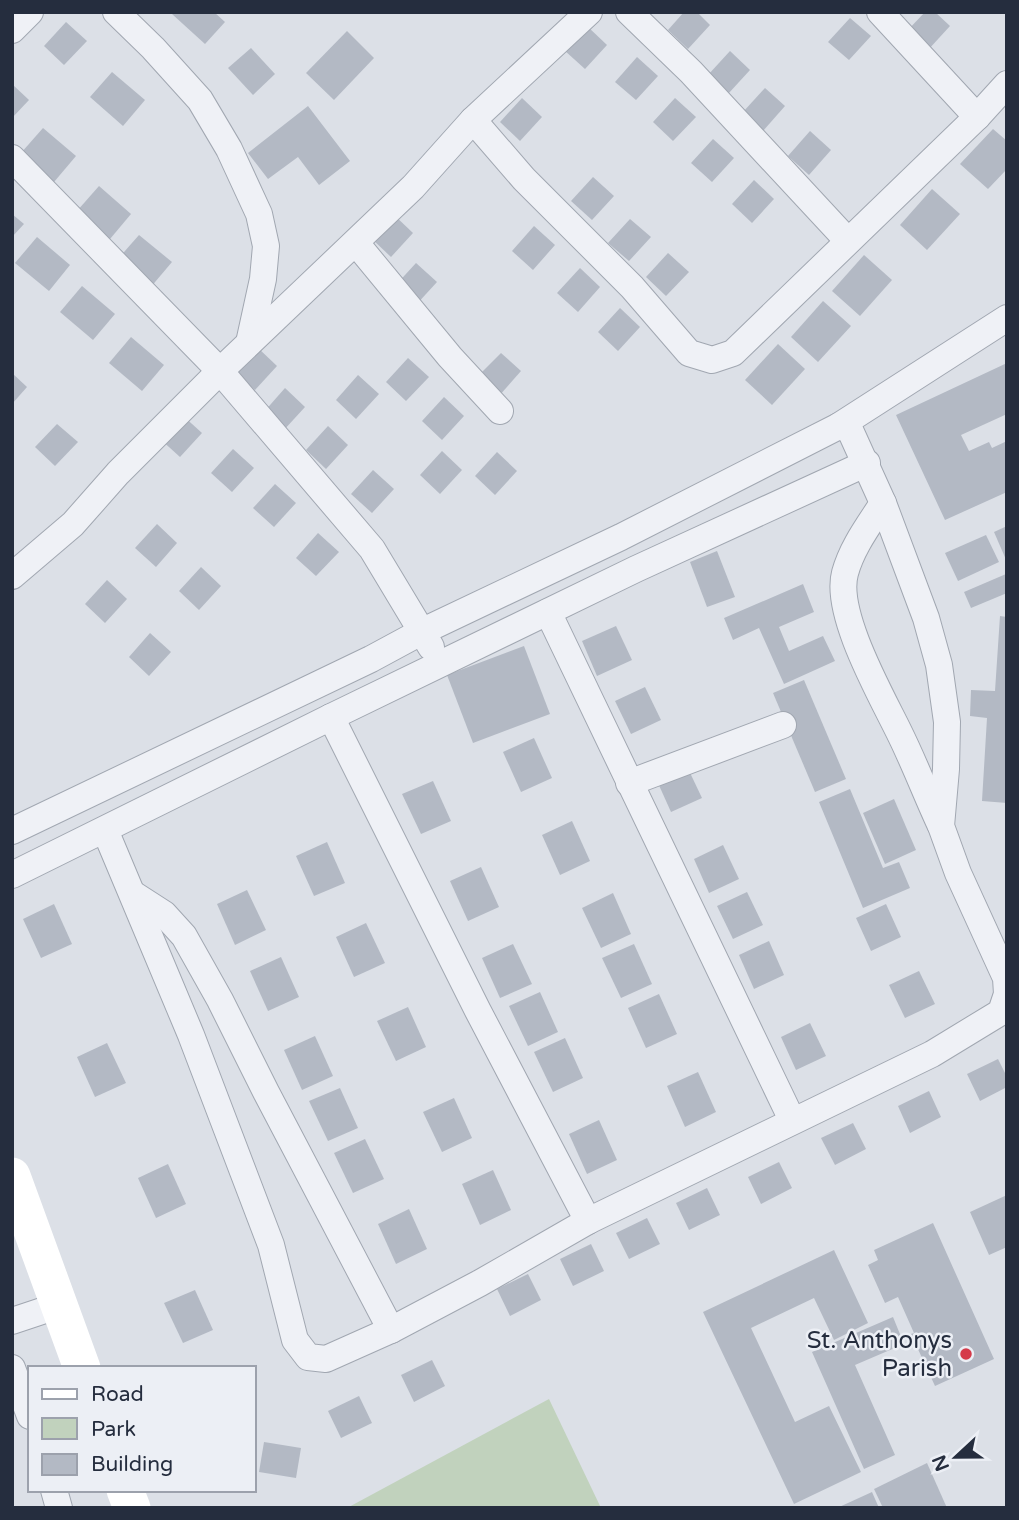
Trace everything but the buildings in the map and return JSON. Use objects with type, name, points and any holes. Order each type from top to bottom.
[{"type":"main road","points":[[12,1176],[81,1366]]},
{"type":"street","points":[[12,30],[30,12]]},
{"type":"street","points":[[116,12],[200,100],[229,149],[259,214],[266,246],[263,279],[249,343]]},
{"type":"street","points":[[12,576],[73,524],[118,473],[220,371],[413,187],[473,120],[589,12]]},
{"type":"street","points":[[629,12],[691,72],[848,241]]},
{"type":"street","points":[[880,12],[977,117]]},
{"type":"street","points":[[473,120],[524,179],[632,287],[689,354],[712,360],[733,353],[977,117],[1007,84]]},
{"type":"street","points":[[12,159],[220,371],[372,549],[440,664]]},
{"type":"street","points":[[356,243],[450,357],[500,411]]},
{"type":"street","points":[[12,831],[621,537],[839,426],[1007,318]]},
{"type":"street","points":[[839,426],[850,430],[867,463],[926,618],[939,665],[947,722],[941,826]]},
{"type":"street","points":[[12,875],[636,569],[867,463]]},
{"type":"street","points":[[105,830],[191,1035],[271,1245],[295,1340],[308,1357],[326,1359],[391,1330],[588,1221],[932,1054],[1001,1012],[1007,994],[1006,978],[958,873],[941,826],[899,732],[868,671],[846,606],[844,575],[858,541],[883,503]]},
{"type":"street","points":[[621,537],[636,569]]},
{"type":"street","points":[[548,612],[792,1120]]},
{"type":"street","points":[[331,717],[478,1011],[588,1221]]},
{"type":"street","points":[[629,783],[783,725]]},
{"type":"street","points":[[219,732],[237,763]]},
{"type":"street","points":[[133,894],[164,914],[184,936],[220,1000],[265,1092],[391,1330]]},
{"type":"street","points":[[12,1321],[60,1306]]},
{"type":"street","points":[[12,1368],[28,1411]]},
{"type":"green space","points":[[549,1399],[601,1508],[347,1508]]},
{"type":"place","name":"St. Anthonys Parish","points":[[966,1354]]}]
